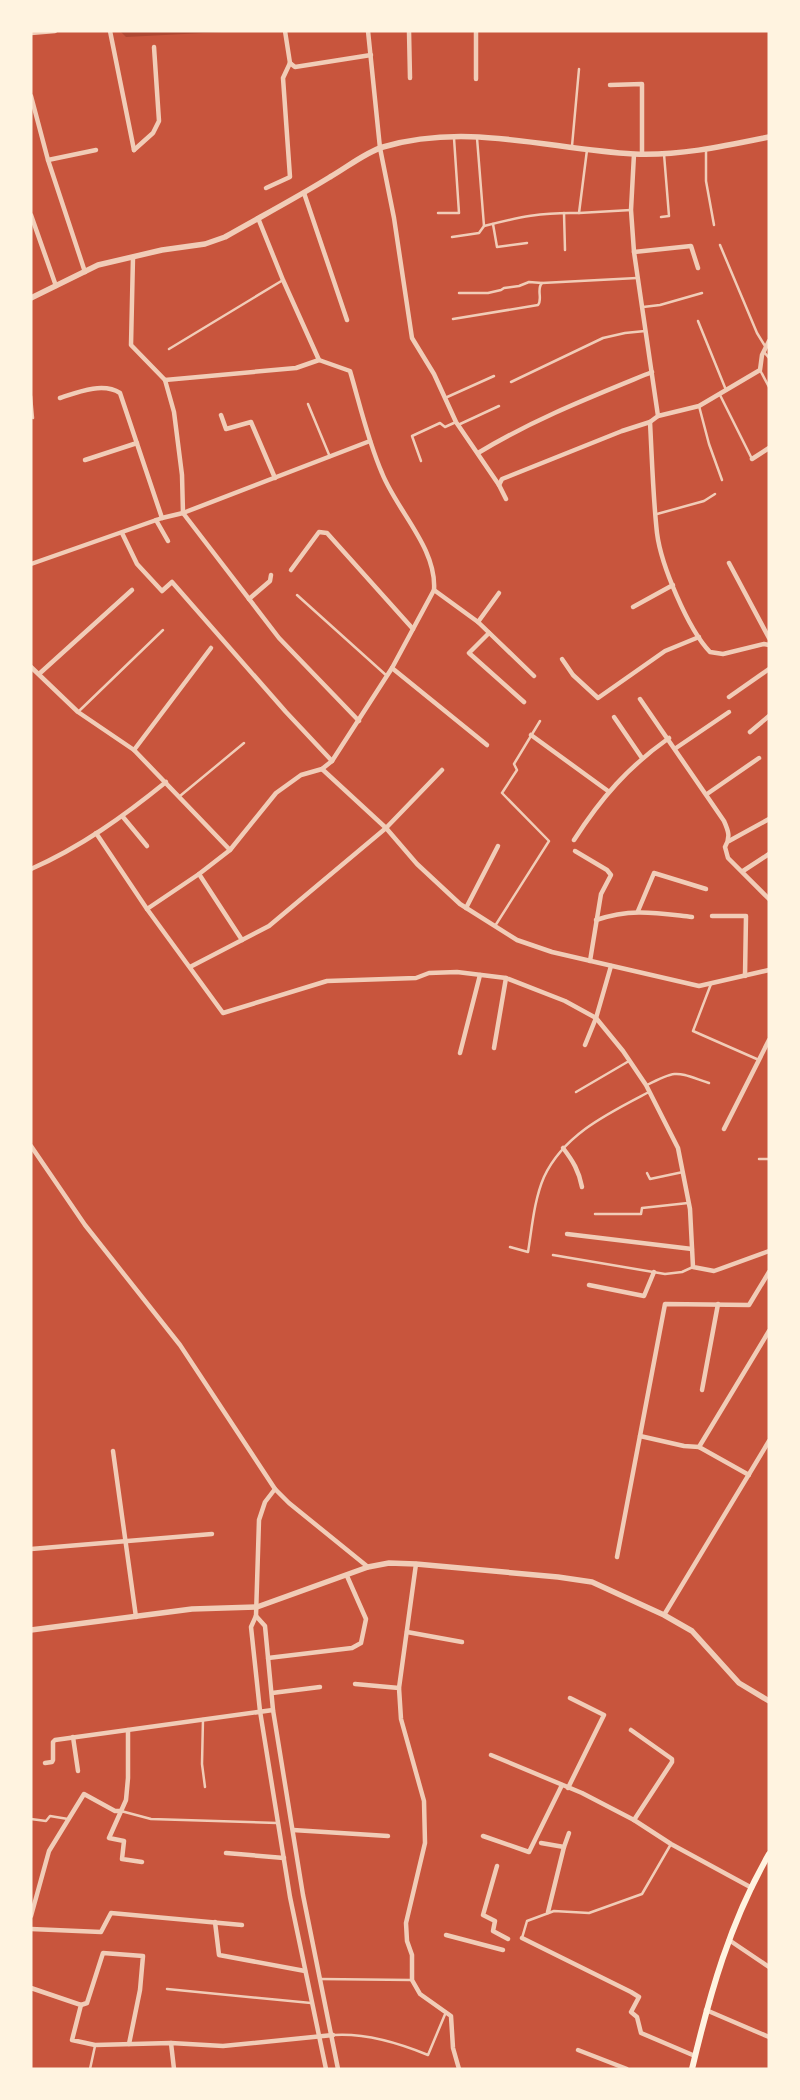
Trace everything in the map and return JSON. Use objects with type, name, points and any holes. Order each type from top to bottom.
[{"type":"main road","points":[[692,2069],[706,2010],[728,1939],[768,1855]]},
{"type":"street","points":[[31,34],[55,31]]},
{"type":"street","points":[[110,31],[134,150],[153,134],[159,121],[154,47]]},
{"type":"street","points":[[266,188],[290,177],[283,78],[290,63],[284,31]]},
{"type":"street","points":[[368,31],[380,148],[394,218],[412,338],[446,398],[457,424],[499,485],[506,499]]},
{"type":"street","points":[[409,31],[410,78]]},
{"type":"street","points":[[476,31],[476,79]]},
{"type":"street","points":[[290,63],[296,66],[371,55]]},
{"type":"street","points":[[610,85],[642,84],[642,154]]},
{"type":"street","points":[[31,96],[48,160],[84,272]]},
{"type":"street","points":[[31,298],[98,265],[162,250],[206,244],[225,237],[380,148],[411,140],[454,136],[497,137],[586,150],[642,154],[706,150],[769,137]]},
{"type":"street","points":[[48,160],[96,150]]},
{"type":"street","points":[[634,154],[631,210],[634,252],[658,416]]},
{"type":"street","points":[[304,193],[347,320]]},
{"type":"street","points":[[31,215],[56,286]]},
{"type":"street","points":[[258,218],[283,280],[319,360]]},
{"type":"street","points":[[634,252],[691,246],[698,268]]},
{"type":"street","points":[[133,257],[131,345],[165,380],[174,412],[182,475],[183,513],[278,638],[359,721]]},
{"type":"street","points":[[499,485],[502,479],[622,431],[650,422],[658,416],[699,406],[726,392],[760,370],[764,348],[769,340]]},
{"type":"street","points":[[147,909],[199,874],[230,850],[276,793],[301,775],[322,769],[332,761],[392,668],[434,590],[435,577],[431,563],[382,475],[350,371],[319,360],[296,368],[165,380]]},
{"type":"street","points":[[478,454],[515,431],[652,372]]},
{"type":"street","points":[[60,398],[87,389],[114,389],[120,392],[162,518]]},
{"type":"street","points":[[221,415],[226,429],[251,422],[275,478]]},
{"type":"street","points":[[650,422],[657,534],[673,585],[687,618],[710,652],[716,654],[764,644],[769,645]]},
{"type":"street","points":[[31,564],[156,520],[183,513],[370,441]]},
{"type":"street","points":[[85,460],[137,444]]},
{"type":"street","points":[[752,459],[769,448]]},
{"type":"street","points":[[156,520],[168,541]]},
{"type":"street","points":[[122,532],[137,564],[162,591],[172,582],[286,712],[332,761]]},
{"type":"street","points":[[291,570],[319,532],[327,533],[413,629]]},
{"type":"street","points":[[729,562],[769,638]]},
{"type":"street","points":[[249,599],[270,581],[270,576]]},
{"type":"street","points":[[632,607],[673,585]]},
{"type":"street","points":[[39,674],[132,590]]},
{"type":"street","points":[[434,590],[478,622],[534,676]]},
{"type":"street","points":[[478,622],[499,593]]},
{"type":"street","points":[[489,634],[469,652],[524,702]]},
{"type":"street","points":[[562,659],[574,675],[598,698],[665,651],[699,637]]},
{"type":"street","points":[[134,750],[211,648]]},
{"type":"street","points":[[31,667],[78,712],[134,750],[230,850]]},
{"type":"street","points":[[392,668],[487,745]]},
{"type":"street","points":[[729,697],[769,669]]},
{"type":"street","points":[[640,699],[676,748],[724,821],[729,831],[729,841]]},
{"type":"street","points":[[676,748],[729,712]]},
{"type":"street","points":[[750,732],[769,716]]},
{"type":"street","points":[[614,717],[642,758]]},
{"type":"street","points":[[531,735],[608,791]]},
{"type":"street","points":[[574,840],[608,791],[642,758],[669,738]]},
{"type":"street","points":[[707,794],[759,758]]},
{"type":"street","points":[[322,769],[386,828],[417,864],[466,908],[517,940],[552,952],[699,986],[769,970]]},
{"type":"street","points":[[190,966],[269,926],[386,828],[442,770]]},
{"type":"street","points":[[31,869],[74,849],[123,817],[166,782]]},
{"type":"street","points":[[123,817],[147,846]]},
{"type":"street","points":[[769,819],[729,841],[725,847],[728,858],[769,899]]},
{"type":"street","points":[[96,834],[147,909],[223,1013],[327,981],[416,978],[429,973],[457,972],[506,978],[565,1000],[596,1018],[646,1085],[678,1148],[689,1203],[693,1266],[714,1271],[769,1251]]},
{"type":"street","points":[[466,908],[498,846]]},
{"type":"street","points":[[575,851],[607,870],[611,875],[601,894],[590,961]]},
{"type":"street","points":[[743,871],[769,854]]},
{"type":"street","points":[[638,911],[654,873],[706,889]]},
{"type":"street","points":[[199,874],[242,940]]},
{"type":"street","points":[[596,920],[612,915],[638,911],[692,917]]},
{"type":"street","points":[[712,916],[746,916],[745,976]]},
{"type":"street","points":[[585,1045],[596,1018],[611,966]]},
{"type":"street","points":[[460,1053],[480,975]]},
{"type":"street","points":[[494,1048],[506,978]]},
{"type":"street","points":[[724,1129],[769,1040]]},
{"type":"street","points":[[31,1146],[85,1225],[180,1344],[275,1489],[289,1503],[368,1567]]},
{"type":"street","points":[[563,1148],[579,1171],[582,1187]]},
{"type":"street","points":[[566,1234],[692,1249]]},
{"type":"street","points":[[589,1285],[644,1296],[654,1272]]},
{"type":"street","points":[[617,1557],[665,1304],[749,1306],[769,1272]]},
{"type":"street","points":[[702,1390],[718,1304]]},
{"type":"street","points":[[699,1448],[769,1331]]},
{"type":"street","points":[[640,1436],[699,1448],[749,1475]]},
{"type":"street","points":[[664,1615],[769,1441]]},
{"type":"street","points":[[113,1451],[136,1617]]},
{"type":"street","points":[[275,1489],[264,1502],[259,1520],[256,1616],[251,1628],[260,1711],[290,1897],[326,2069]]},
{"type":"street","points":[[31,1549],[212,1534]]},
{"type":"street","points":[[31,1630],[192,1610],[256,1606],[347,1576],[368,1567],[389,1563],[416,1564],[592,1582],[664,1615],[692,1631],[739,1683],[769,1701]]},
{"type":"street","points":[[416,1564],[398,1688],[401,1719],[424,1801],[424,1843],[406,1922],[407,1941],[412,1955],[412,1980],[420,1994],[451,2016],[458,2069]]},
{"type":"street","points":[[268,1658],[352,1648],[359,1644],[363,1639],[366,1619],[347,1576]]},
{"type":"street","points":[[256,1616],[265,1626],[273,1710],[303,1895],[338,2069]]},
{"type":"street","points":[[407,1632],[462,1642]]},
{"type":"street","points":[[355,1684],[398,1688]]},
{"type":"street","points":[[272,1692],[320,1688]]},
{"type":"street","points":[[568,1788],[585,1750],[604,1715],[570,1698]]},
{"type":"street","points":[[45,1763],[52,1762],[53,1760],[54,1741],[273,1710]]},
{"type":"street","points":[[128,1730],[126,1800],[109,1838],[124,1841],[122,1859],[142,1862]]},
{"type":"street","points":[[631,1730],[672,1759],[672,1762],[634,1820]]},
{"type":"street","points":[[73,1737],[78,1771]]},
{"type":"street","points":[[491,1755],[562,1785],[634,1820],[670,1844],[752,1888]]},
{"type":"street","points":[[483,1836],[529,1852],[562,1785]]},
{"type":"street","points":[[31,1916],[49,1851],[84,1794],[115,1811],[121,1811]]},
{"type":"street","points":[[293,1830],[388,1836]]},
{"type":"street","points":[[548,1912],[564,1847],[570,1833]]},
{"type":"street","points":[[541,1844],[564,1847]]},
{"type":"street","points":[[226,1853],[284,1858]]},
{"type":"street","points":[[497,1866],[483,1915],[495,1922],[493,1932],[508,1939]]},
{"type":"street","points":[[290,1897],[303,1895]]},
{"type":"street","points":[[31,1929],[102,1932],[111,1913],[242,1925]]},
{"type":"street","points":[[215,1922],[219,1955],[305,1971]]},
{"type":"street","points":[[446,1934],[503,1950]]},
{"type":"street","points":[[522,1938],[639,1997],[630,2012],[638,2020],[641,2032],[695,2056]]},
{"type":"street","points":[[728,1939],[769,1968]]},
{"type":"street","points":[[31,1988],[81,2005],[87,2003],[103,1953],[144,1956],[140,1990],[129,2044]]},
{"type":"street","points":[[81,2005],[72,2040],[95,2045],[170,2042],[223,2046],[321,2038],[332,2035]]},
{"type":"street","points":[[706,2010],[769,2037]]},
{"type":"street","points":[[170,2042],[174,2069]]},
{"type":"street","points":[[578,2050],[627,2069]]},
{"type":"lane","points":[[572,148],[579,69]]},
{"type":"lane","points":[[438,213],[459,214],[454,136]]},
{"type":"lane","points":[[452,237],[479,234],[484,226],[477,137]]},
{"type":"lane","points":[[579,213],[586,150]]},
{"type":"lane","points":[[706,150],[706,181],[714,226]]},
{"type":"lane","points":[[661,217],[669,216],[664,153]]},
{"type":"lane","points":[[484,226],[524,216],[631,210]]},
{"type":"lane","points":[[564,213],[565,250]]},
{"type":"lane","points":[[493,224],[497,247],[527,243]]},
{"type":"lane","points":[[720,245],[769,358]]},
{"type":"lane","points":[[459,293],[488,293],[529,282],[638,278]]},
{"type":"lane","points":[[169,349],[283,280]]},
{"type":"lane","points":[[453,319],[538,305],[540,302],[539,287],[542,283]]},
{"type":"lane","points":[[642,307],[660,305],[702,293]]},
{"type":"lane","points":[[698,320],[726,392]]},
{"type":"lane","points":[[511,382],[603,338],[645,331]]},
{"type":"lane","points":[[760,370],[769,387]]},
{"type":"lane","points":[[446,398],[494,376]]},
{"type":"lane","points":[[720,395],[752,459]]},
{"type":"lane","points":[[31,396],[32,418]]},
{"type":"lane","points":[[308,404],[330,457]]},
{"type":"lane","points":[[421,461],[412,436],[440,423],[446,427],[457,424],[499,406]]},
{"type":"lane","points":[[699,406],[709,444],[722,480]]},
{"type":"lane","points":[[657,514],[704,502],[716,494]]},
{"type":"lane","points":[[297,595],[386,676]]},
{"type":"lane","points":[[78,712],[162,630]]},
{"type":"lane","points":[[495,926],[549,841],[502,793],[517,770],[514,764],[540,721]]},
{"type":"lane","points":[[180,796],[244,743]]},
{"type":"lane","points":[[712,983],[693,1031],[759,1060]]},
{"type":"lane","points":[[576,1092],[629,1061]]},
{"type":"lane","points":[[646,1085],[671,1073],[686,1075],[708,1084]]},
{"type":"lane","points":[[510,1247],[528,1252],[535,1213],[544,1179],[563,1148],[580,1132],[612,1111],[649,1092]]},
{"type":"lane","points":[[759,1159],[769,1159]]},
{"type":"lane","points":[[647,1173],[650,1179],[683,1172]]},
{"type":"lane","points":[[595,1214],[641,1214],[642,1208],[689,1203]]},
{"type":"lane","points":[[553,1255],[665,1274],[682,1272],[693,1266]]},
{"type":"lane","points":[[203,1719],[202,1764],[205,1787]]},
{"type":"lane","points":[[121,1811],[152,1819],[278,1823]]},
{"type":"lane","points":[[31,1819],[46,1821],[50,1816],[68,1820]]},
{"type":"lane","points":[[522,1938],[527,1921],[548,1912],[589,1913],[642,1894],[670,1844]]},
{"type":"lane","points":[[320,1979],[412,1980]]},
{"type":"lane","points":[[167,1990],[313,2003]]},
{"type":"lane","points":[[332,2035],[346,2034],[399,2043],[428,2055],[446,2012]]},
{"type":"lane","points":[[90,2069],[95,2045]]},
{"type":"shaded area","points":[[120,31],[242,31],[126,37]]}]
